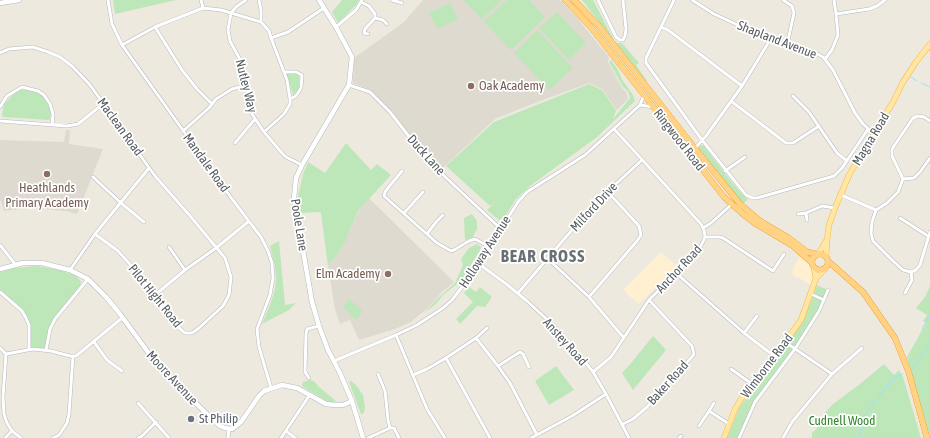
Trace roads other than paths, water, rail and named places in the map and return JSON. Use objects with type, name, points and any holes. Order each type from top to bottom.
[{"type":"highway","name":"Ringwood Road","points":[[565,0],[590,26],[713,184],[732,204],[756,224],[793,246],[811,262]]},
{"type":"highway","name":"Ringwood Road","points":[[574,0],[580,3],[599,26],[731,194],[751,214],[789,238],[807,252],[818,254]]},
{"type":"highway","points":[[839,271],[825,268],[820,270],[814,268],[811,262],[812,258],[818,254],[827,259],[863,292],[895,338],[909,373],[927,437]]},
{"type":"highway","points":[[825,268],[827,259]]},
{"type":"main road","name":"Magna Road","points":[[827,259],[827,240],[830,225],[840,195],[849,176],[893,102],[903,82],[930,44]]},
{"type":"main road","name":"Magna Road","points":[[818,254],[827,240]]},
{"type":"main road","name":"Wimborne Road","points":[[814,268],[816,278]]},
{"type":"main road","name":"Wimborne Road","points":[[724,438],[735,409],[802,318],[816,278],[825,268]]},
{"type":"street","points":[[0,3],[19,0]]},
{"type":"street","name":"Mandale Road","points":[[108,0],[112,24],[122,45],[248,222],[261,237],[268,251],[272,263],[273,278],[270,294],[257,329],[259,346],[271,388]]},
{"type":"street","points":[[201,0],[203,8]]},
{"type":"street","points":[[231,13],[236,7],[246,0]]},
{"type":"street","points":[[259,0],[261,22]]},
{"type":"street","name":"Poole Lane","points":[[319,0],[352,57],[349,85],[302,165],[296,178],[294,199],[312,302],[328,350],[352,401],[363,438]]},
{"type":"street","points":[[392,0],[402,3]]},
{"type":"street","points":[[598,0],[616,37],[620,40],[623,40],[626,29],[623,0]]},
{"type":"street","points":[[674,0],[661,27],[668,30],[742,86]]},
{"type":"street","name":"Shapland Avenue","points":[[692,0],[712,13],[770,40],[810,50],[825,59],[833,70],[855,113],[874,134]]},
{"type":"street","points":[[783,0],[792,6],[794,13],[787,45]]},
{"type":"street","points":[[825,59],[837,40],[838,31],[834,0]]},
{"type":"street","points":[[836,14],[869,9],[877,6],[885,0]]},
{"type":"street","points":[[336,27],[356,10],[361,1],[372,8],[375,18]]},
{"type":"street","points":[[122,45],[155,27],[203,8],[220,10],[261,22],[271,38],[290,91],[290,104],[284,114],[264,132]]},
{"type":"street","points":[[271,38],[288,32],[324,8]]},
{"type":"street","name":"Nutley Way","points":[[231,13],[228,25],[228,34],[244,67],[251,110],[255,119],[264,132],[286,157],[302,165]]},
{"type":"street","points":[[375,18],[383,20],[387,24]]},
{"type":"street","points":[[358,34],[366,34],[366,27],[375,18]]},
{"type":"street","points":[[155,27],[182,70],[197,89],[212,104]]},
{"type":"street","name":"Ringwood Road","points":[[661,27],[646,58],[647,64],[725,171],[746,196]]},
{"type":"street","points":[[697,151],[698,144],[742,86],[770,40]]},
{"type":"street","name":"Maclean Road","points":[[0,53],[9,49],[32,48],[60,57],[72,66],[90,85],[149,168],[216,248]]},
{"type":"street","points":[[284,72],[296,72],[302,75],[301,88],[296,96],[290,99]]},
{"type":"street","points":[[183,131],[203,114],[216,99],[232,89],[248,85]]},
{"type":"street","name":"Duck Lane","points":[[349,85],[370,92],[390,112],[414,143],[441,173],[501,230]]},
{"type":"street","points":[[0,107],[7,96],[22,87],[38,91],[44,95],[50,104],[53,114],[52,125]]},
{"type":"street","name":"Holloway Avenue","points":[[334,361],[418,325],[443,308],[459,292],[479,264],[518,202],[527,192],[585,155],[640,105],[644,95]]},
{"type":"street","points":[[793,96],[809,112],[837,153],[847,161]]},
{"type":"street","points":[[731,101],[786,143],[793,143],[797,141],[819,126]]},
{"type":"street","points":[[0,121],[66,126],[78,124],[104,104]]},
{"type":"street","points":[[640,105],[653,106]]},
{"type":"street","points":[[917,111],[918,116]]},
{"type":"street","points":[[930,121],[924,117],[918,116],[913,118],[892,149],[892,156],[903,178],[898,192],[887,203],[876,210],[872,222],[872,233],[873,241],[903,270],[910,272],[916,270],[920,265],[930,232]]},
{"type":"street","points":[[236,143],[255,119]]},
{"type":"street","name":"Anchor Road","points":[[593,372],[611,357],[649,300],[676,274],[701,246],[705,237],[703,228],[614,129]]},
{"type":"street","name":"Magna Road","points":[[746,196],[757,198],[829,178],[837,174],[868,129]]},
{"type":"street","points":[[691,143],[698,144]]},
{"type":"street","points":[[903,178],[914,178],[930,158]]},
{"type":"street","points":[[725,171],[744,159]]},
{"type":"street","name":"Milford Drive","points":[[518,293],[595,203],[642,160]]},
{"type":"street","points":[[70,270],[95,234],[149,168]]},
{"type":"street","points":[[402,171],[385,192],[384,196],[387,200],[404,213],[437,243],[451,251],[475,239],[490,247]]},
{"type":"street","points":[[93,177],[144,222]]},
{"type":"street","points":[[589,297],[641,235],[641,229],[639,226],[608,191]]},
{"type":"street","points":[[404,213],[423,192]]},
{"type":"street","points":[[840,195],[876,210]]},
{"type":"street","points":[[703,228],[711,223],[732,204]]},
{"type":"street","points":[[798,214],[806,213],[822,206],[835,208]]},
{"type":"street","points":[[806,213],[807,220]]},
{"type":"street","points":[[427,234],[436,222],[444,215]]},
{"type":"street","points":[[905,221],[907,217]]},
{"type":"street","points":[[900,218],[928,236]]},
{"type":"street","points":[[155,294],[248,222]]},
{"type":"street","name":"Pilot Hight Road","points":[[95,234],[118,251],[155,294],[179,328],[185,333],[192,333],[199,328],[223,306],[229,295],[231,277],[228,266],[216,248]]},
{"type":"street","points":[[705,237],[723,238],[773,271],[784,254]]},
{"type":"street","points":[[0,245],[15,264]]},
{"type":"street","points":[[169,247],[185,270]]},
{"type":"street","points":[[548,259],[589,297],[624,338]]},
{"type":"street","name":"Moore Avenue","points":[[0,269],[15,264],[42,263],[70,270],[88,279],[106,297],[153,359],[180,390],[220,426],[229,429]]},
{"type":"street","name":"Anstey Road","points":[[479,264],[518,293],[553,325],[593,372],[623,424],[629,438]]},
{"type":"street","points":[[905,294],[910,290],[912,280],[910,272]]},
{"type":"street","points":[[676,274],[744,334],[774,356]]},
{"type":"street","points":[[46,350],[50,329],[55,319],[88,279]]},
{"type":"street","name":"Wimborne Road","points":[[739,438],[755,402],[795,349],[819,311],[828,290]]},
{"type":"street","points":[[0,292],[22,311],[26,318],[29,325],[29,349]]},
{"type":"street","points":[[811,294],[824,300]]},
{"type":"street","name":"Baker Road","points":[[623,424],[647,407],[694,354],[691,345],[649,300]]},
{"type":"street","points":[[744,334],[757,316]]},
{"type":"street","points":[[6,354],[29,349],[46,350],[66,356],[73,356],[94,342],[122,318]]},
{"type":"street","points":[[309,378],[305,372],[306,334],[307,329],[319,326]]},
{"type":"street","points":[[413,375],[446,358],[476,338],[487,328]]},
{"type":"street","points":[[396,335],[427,409],[445,438]]},
{"type":"street","points":[[476,338],[498,366],[520,400],[537,434]]},
{"type":"street","points":[[94,342],[107,360],[122,371]]},
{"type":"street","points":[[785,342],[832,374]]},
{"type":"street","points":[[0,348],[6,354],[4,414],[12,432],[21,438]]},
{"type":"street","points":[[783,438],[792,422],[832,374],[862,348]]},
{"type":"street","points":[[498,366],[520,352],[524,354],[529,367]]},
{"type":"street","points":[[53,438],[59,434],[67,423],[73,356]]},
{"type":"street","points":[[446,358],[490,438]]},
{"type":"street","points":[[731,369],[753,384]]},
{"type":"street","points":[[378,374],[385,390],[390,428]]},
{"type":"street","points":[[228,438],[229,429],[236,427],[241,422],[259,396],[271,388],[282,384],[289,385],[326,404],[343,405],[352,401]]},
{"type":"street","points":[[531,438],[606,394]]},
{"type":"street","points":[[281,438],[309,396]]},
{"type":"street","points":[[138,403],[169,438]]},
{"type":"street","points":[[700,426],[714,403]]},
{"type":"street","points":[[709,411],[729,424]]},
{"type":"street","points":[[138,438],[156,422]]},
{"type":"street","points":[[368,438],[390,428],[394,428],[399,438]]},
{"type":"street","points":[[286,431],[295,438]]},
{"type":"street","points":[[5,438],[12,432]]},
{"type":"street","points":[[59,434],[61,438]]},
{"type":"waterway","points":[[911,77],[917,81]]},
{"type":"waterway","points":[[921,83],[930,87]]},
{"type":"waterway","points":[[922,329],[930,316]]},
{"type":"waterway","points":[[911,370],[930,345]]},
{"type":"waterway","points":[[857,438],[866,414],[886,387],[896,377],[903,374]]},
{"type":"place","name":"Oak Academy","points":[[471,86]]},
{"type":"place","name":"Heathlands Primary Academy","points":[[47,174]]},
{"type":"place","name":"Elm Academy","points":[[388,274]]},
{"type":"place","name":"St Philip","points":[[191,419]]},
{"type":"district","name":"BEAR CROSS","points":[[543,257]]},
{"type":"park label","name":"Cudnell Wood","points":[[842,421]]}]
